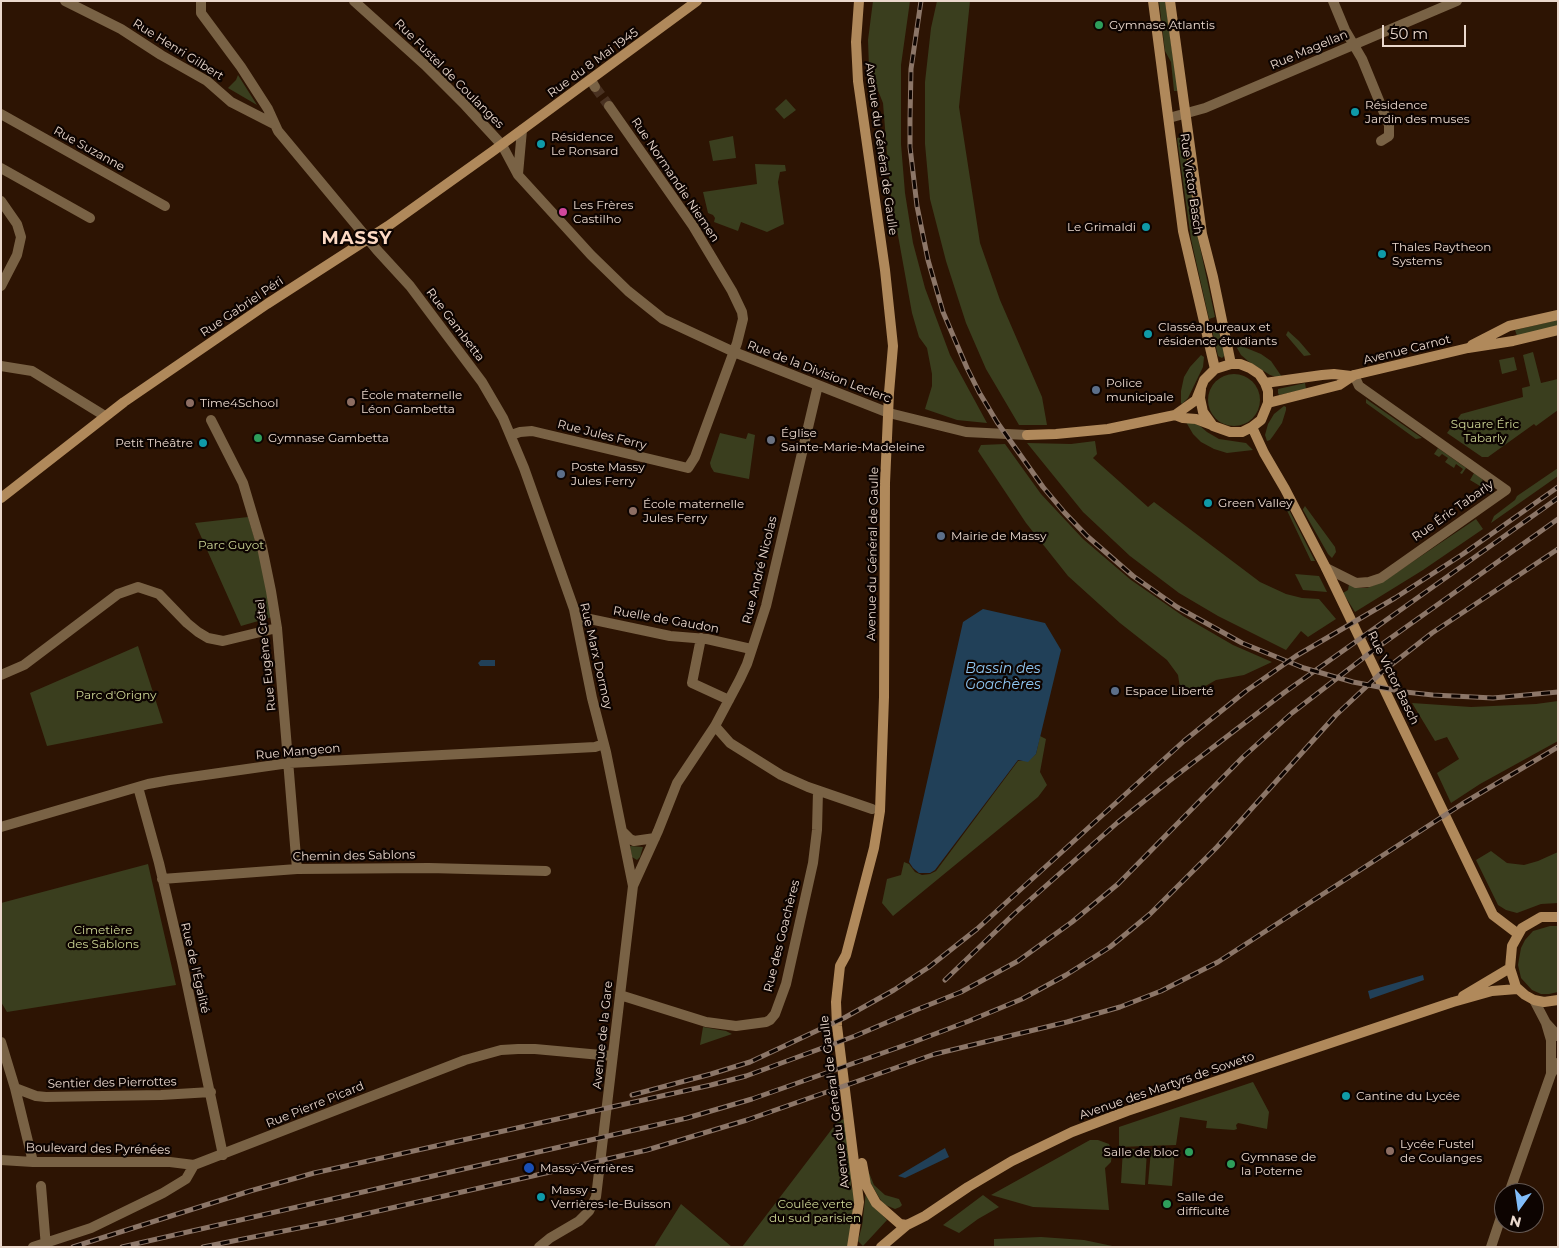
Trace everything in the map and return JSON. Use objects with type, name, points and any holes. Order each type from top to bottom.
[{"type":"street","name":"Rue Henri Gilbert","points":[[65,1],[121,29],[161,55],[207,81],[231,102],[274,124]]},
{"type":"street","name":"Rue Gambetta","points":[[201,1],[200,14],[241,67],[268,109],[274,124],[368,239],[410,286],[482,382],[511,435]]},
{"type":"street","name":"Rue Fustel de Coulanges","points":[[354,1],[425,65],[502,145]]},
{"type":"street","name":"Rue du 8 Mai 1945","points":[[502,145],[593,83],[697,1]]},
{"type":"street","name":"Avenue du Général de Gaulle","points":[[859,1],[856,42],[858,81],[885,270],[893,346],[889,388],[886,482],[884,697],[880,811],[874,848],[846,955],[843,1021],[863,1172],[870,1193],[876,1203],[900,1224],[907,1225]]},
{"type":"street","name":"Rue Victor Basch","points":[[1153,1],[1183,231],[1215,369]]},
{"type":"street","name":"Rue Victor Basch","points":[[1170,1],[1202,234],[1231,364]]},
{"type":"street","points":[[1333,1],[1353,45],[1362,59],[1390,125],[1389,136],[1381,141]]},
{"type":"street","name":"Rue Magellan","points":[[1169,118],[1205,108],[1457,1]]},
{"type":"street","name":"Rue Normandie Niemen","points":[[609,106],[688,218],[732,290],[742,312],[743,319],[734,352],[695,457],[688,468]]},
{"type":"street","name":"Rue Suzanne","points":[[1,114],[165,206]]},
{"type":"street","points":[[518,175],[522,130]]},
{"type":"street","name":"Rue de la Division Leclerc","points":[[502,145],[518,175],[591,255],[649,310],[662,319],[734,352],[889,413],[966,432],[1027,435],[1056,434],[1108,429],[1175,415],[1196,400],[1201,389]]},
{"type":"street","name":"Rue Gabriel Péri","points":[[1,498],[105,416],[267,304],[368,239],[502,145]]},
{"type":"street","points":[[1,168],[90,218]]},
{"type":"street","points":[[1,201],[17,224],[21,237],[17,255],[1,286]]},
{"type":"street","name":"Avenue Carnot","points":[[1468,348],[1477,341],[1510,326],[1558,315]]},
{"type":"street","name":"Avenue Carnot","points":[[1265,384],[1322,375],[1353,376],[1468,348],[1513,341],[1558,330]]},
{"type":"street","points":[[1231,364],[1240,364],[1259,374],[1268,391],[1268,403],[1261,420],[1242,432],[1230,432],[1213,426],[1200,405],[1201,389],[1204,380],[1215,369],[1231,364]]},
{"type":"street","points":[[1,366],[32,371],[105,416]]},
{"type":"street","name":"Avenue Carnot","points":[[1268,403],[1339,384],[1353,376]]},
{"type":"street","name":"Rue Éric Tabarly","points":[[1326,568],[1356,583],[1369,582],[1380,578],[1506,490],[1359,386],[1353,376]]},
{"type":"street","name":"Rue André Nicolas","points":[[633,886],[655,838],[677,782],[715,726],[740,679],[766,606],[818,385]]},
{"type":"street","name":"Rue de la Division Leclerc","points":[[1175,415],[1196,419],[1213,426]]},
{"type":"street","name":"Rue Eugène Crétel","points":[[211,420],[243,483],[262,547],[277,628],[297,869]]},
{"type":"street","name":"Rue Victor Basch","points":[[1252,427],[1326,568],[1493,915],[1518,934]]},
{"type":"street","name":"Rue Jules Ferry","points":[[511,435],[532,431],[688,468]]},
{"type":"street","name":"Rue Marx Dormoy","points":[[511,435],[574,609],[633,886]]},
{"type":"street","points":[[1,675],[24,665],[118,594],[138,587],[159,594],[187,623],[208,638],[223,641],[277,628]]},
{"type":"street","name":"Ruelle de Gaudon","points":[[577,622],[585,618],[670,636],[701,638],[751,649]]},
{"type":"street","points":[[701,638],[692,683],[729,700]]},
{"type":"street","points":[[715,726],[730,743],[792,780],[872,809]]},
{"type":"street","name":"Rue Mangeon","points":[[1,827],[138,787],[170,780],[289,763],[585,747],[604,744]]},
{"type":"street","name":"Rue de l'Égalité","points":[[138,787],[162,879],[223,1155]]},
{"type":"street","name":"Rue des Goachères","points":[[620,995],[706,1022],[736,1026],[770,1020],[775,1014],[786,984],[813,863],[817,830],[818,790]]},
{"type":"street","points":[[621,830],[630,839],[634,840],[655,838]]},
{"type":"street","name":"Chemin des Sablons","points":[[162,879],[297,869],[429,868],[546,871]]},
{"type":"street","name":"Avenue de la Gare","points":[[539,1247],[550,1238],[579,1221],[589,1211],[596,1197],[633,886]]},
{"type":"street","points":[[1558,917],[1541,917],[1522,928],[1512,946],[1510,968],[1513,982],[1517,989],[1534,1000],[1544,1002],[1558,1000]]},
{"type":"street","name":"Avenue du Général de Gaulle","points":[[846,955],[840,966],[836,1008],[859,1202],[852,1247]]},
{"type":"street","name":"Avenue des Martyrs de Soweto","points":[[1453,1002],[1510,968]]},
{"type":"street","name":"Avenue des Martyrs de Soweto","points":[[881,1247],[907,1225],[925,1216],[968,1187],[1012,1161],[1072,1132],[1127,1111],[1453,1002],[1492,991],[1517,989]]},
{"type":"street","points":[[1534,1000],[1546,1023],[1551,1040],[1551,1074]]},
{"type":"street","points":[[1546,1023],[1558,1036]]},
{"type":"street","points":[[1,1042],[16,1088],[33,1162]]},
{"type":"street","name":"Rue Pierre Picard","points":[[194,1165],[465,1060],[488,1053],[501,1050],[535,1048],[612,1056]]},
{"type":"street","points":[[1513,1183],[1551,1074],[1558,1063]]},
{"type":"street","name":"Sentier des Pierrottes","points":[[16,1088],[36,1096],[46,1097],[161,1095],[210,1092]]},
{"type":"street","name":"Boulevard des Pyrénées","points":[[1,1160],[33,1162],[170,1162],[194,1165]]},
{"type":"street","points":[[33,1247],[46,1245],[91,1228],[163,1193],[186,1179],[194,1165]]},
{"type":"street","points":[[41,1186],[46,1245]]},
{"type":"street","points":[[1491,1247],[1496,1233]]},
{"type":"green space","points":[[873,1],[910,1],[901,65],[901,144],[905,193],[913,243],[925,288],[950,355],[987,423],[957,420],[925,409],[932,386],[932,374],[927,348],[919,337],[912,313],[890,191],[883,103],[869,68],[868,40]]},
{"type":"green space","points":[[937,1],[970,1],[959,107],[980,243],[1000,300],[1042,397],[1047,425],[1019,425],[986,369],[966,323],[946,261],[930,199],[925,144],[925,82],[931,28]]},
{"type":"green space","points":[[1159,1],[1165,1],[1178,91],[1174,91],[1171,62],[1165,51]]},
{"type":"green space","points":[[238,75],[257,105],[228,88]]},
{"type":"green space","points":[[786,99],[796,110],[784,119],[775,109]]},
{"type":"green space","points":[[733,136],[736,158],[713,161],[709,141]]},
{"type":"green space","points":[[1183,137],[1198,238],[1215,317],[1209,319],[1191,239],[1177,138]]},
{"type":"green space","points":[[755,164],[785,165],[786,171],[780,172],[778,182],[784,224],[767,232],[741,222],[738,231],[714,222],[715,218],[713,215],[708,213],[703,192],[757,184]]},
{"type":"green space","points":[[1558,320],[1558,326],[1517,336],[1515,330]]},
{"type":"green space","points":[[1218,328],[1225,355],[1222,358],[1218,356],[1212,330]]},
{"type":"green space","points":[[1288,331],[1311,355],[1304,356],[1286,335]]},
{"type":"green space","points":[[1239,345],[1261,354],[1271,361],[1282,377],[1270,375],[1248,361],[1237,348]]},
{"type":"green space","name":"Square Éric Tabarly","points":[[1533,352],[1541,383],[1558,379],[1558,410],[1536,426],[1534,424],[1488,457],[1482,457],[1447,433],[1461,414],[1523,397],[1522,388],[1530,386],[1523,355]]},
{"type":"green space","points":[[1201,355],[1204,357],[1203,367],[1188,398],[1182,404],[1181,391],[1184,377]]},
{"type":"green space","points":[[1514,357],[1517,370],[1502,374],[1499,360]]},
{"type":"green space","points":[[1234,374],[1244,376],[1252,382],[1258,390],[1260,400],[1258,410],[1252,418],[1244,424],[1234,426],[1224,424],[1216,418],[1210,410],[1208,400],[1210,390],[1216,382],[1224,376]]},
{"type":"green space","points":[[1305,383],[1306,389],[1279,395],[1278,393],[1278,389]]},
{"type":"green space","points":[[1366,399],[1422,438],[1416,439],[1366,403]]},
{"type":"green space","points":[[1284,406],[1286,410],[1282,423],[1270,440],[1267,441],[1265,435],[1268,424],[1274,414]]},
{"type":"green space","points":[[1189,421],[1219,439],[1246,443],[1253,450],[1227,453],[1214,449],[1201,442],[1193,434],[1186,422]]},
{"type":"green space","points":[[720,433],[746,439],[748,433],[755,435],[749,479],[714,472],[710,463]]},
{"type":"green space","points":[[1095,441],[1097,454],[1093,458],[1148,507],[1154,502],[1260,582],[1286,594],[1302,598],[1319,599],[1336,619],[1308,637],[1301,631],[1286,650],[1218,616],[1179,593],[1130,556],[1083,512],[1027,443],[1071,444]]},
{"type":"green space","points":[[1005,444],[1041,494],[1083,539],[1131,580],[1183,616],[1233,645],[1272,662],[1244,675],[1216,680],[1195,692],[1180,688],[1178,675],[1167,660],[1120,623],[1068,576],[1026,523],[978,451],[981,445]]},
{"type":"green space","points":[[1438,448],[1466,468],[1462,474],[1460,473],[1463,469],[1456,464],[1454,468],[1445,462],[1448,458],[1442,454],[1439,457],[1434,454]]},
{"type":"green space","points":[[1558,468],[1558,476],[1491,523],[1494,516],[1515,500],[1517,496]]},
{"type":"green space","points":[[1474,473],[1482,479],[1485,489],[1470,480]]},
{"type":"green space","points":[[1283,498],[1315,561],[1311,561],[1282,500]]},
{"type":"green space","points":[[1305,506],[1335,547],[1336,552],[1332,558],[1303,510]]},
{"type":"green space","name":"Parc Guyot","points":[[248,517],[260,557],[272,617],[241,626],[195,523]]},
{"type":"green space","points":[[1476,519],[1483,529],[1423,570],[1355,612],[1343,593],[1348,590],[1349,584],[1358,588],[1367,588],[1384,581]]},
{"type":"green space","points":[[1295,574],[1319,576],[1327,592],[1303,590]]},
{"type":"green space","name":"Parc d'Origny","points":[[138,646],[163,723],[47,746],[30,693]]},
{"type":"green space","points":[[1558,701],[1558,741],[1480,784],[1451,803],[1437,773],[1459,759],[1447,737],[1435,741],[1412,703],[1471,707]]},
{"type":"green space","points":[[1040,736],[1046,739],[1040,772],[1047,785],[1038,797],[893,916],[882,903],[887,879],[901,875],[904,862],[909,864],[915,872],[922,875],[936,871],[1018,761],[1028,761],[1036,754]]},
{"type":"green space","points":[[630,846],[643,847],[637,860],[632,857]]},
{"type":"green space","points":[[1491,851],[1507,863],[1524,865],[1558,852],[1558,903],[1541,904],[1517,913],[1506,910],[1498,905],[1476,860]]},
{"type":"green space","name":"Cimetière des Sablons","points":[[148,864],[176,985],[7,1012],[1,1002],[1,903]]},
{"type":"green space","points":[[1550,926],[1558,926],[1558,992],[1541,994],[1532,990],[1521,978],[1518,965],[1521,948],[1525,940],[1533,931]]},
{"type":"green space","points":[[703,1027],[726,1031],[732,1034],[700,1045]]},
{"type":"green space","points":[[1253,1082],[1269,1112],[1267,1129],[1238,1123],[1236,1125],[1237,1129],[1234,1130],[1206,1128],[1207,1121],[1180,1117],[1176,1145],[1119,1147],[1119,1127]]},
{"type":"green space","name":"Coulée verte du sud parisien","points":[[844,1119],[852,1165],[851,1185],[855,1197],[848,1247],[742,1247],[838,1121]]},
{"type":"green space","points":[[1090,1140],[1098,1140],[1109,1144],[1112,1152],[1111,1162],[1105,1168],[1109,1210],[1033,1207],[991,1195]]},
{"type":"green space","points":[[1123,1148],[1147,1150],[1145,1185],[1121,1183]]},
{"type":"green space","points":[[1151,1150],[1175,1151],[1172,1186],[1148,1184]]},
{"type":"green space","points":[[867,1168],[874,1185],[885,1195],[899,1199],[902,1205],[900,1207],[895,1209],[883,1204],[867,1177]]},
{"type":"green space","points":[[866,1191],[875,1207],[887,1220],[863,1246],[858,1241],[862,1226]]},
{"type":"green space","points":[[983,1195],[999,1207],[959,1233],[943,1225]]},
{"type":"green space","points":[[681,1204],[732,1247],[654,1247]]},
{"type":"green space","points":[[1041,1237],[1084,1240],[1117,1247],[994,1247],[994,1239]]},
{"type":"water","name":"Bassin des Goachères","points":[[983,609],[1045,623],[1061,650],[1036,754],[1028,762],[1018,760],[935,870],[930,873],[919,873],[909,862],[963,622]]},
{"type":"water","points":[[481,660],[495,660],[495,666],[480,666],[478,663]]},
{"type":"water","points":[[1423,975],[1424,980],[1370,999],[1368,991]]},
{"type":"water","points":[[945,1148],[949,1157],[905,1178],[898,1176]]},
{"type":"tunnel","points":[[595,87],[609,106]]},
{"type":"railway","points":[[921,1],[911,69],[910,147],[917,206],[928,260],[943,312],[979,392],[997,422],[1043,487],[1064,512],[1087,536],[1133,576],[1177,607],[1242,643],[1304,668],[1353,682],[1405,692],[1433,695],[1493,698],[1558,692]]},
{"type":"railway","points":[[632,1095],[750,1062],[844,1018],[894,990],[929,967],[977,929],[1184,741],[1246,691],[1296,656],[1395,598],[1463,554],[1558,487]]},
{"type":"railway","points":[[945,980],[1014,914],[1117,823],[1169,781],[1285,692],[1558,498]]},
{"type":"railway","points":[[73,1247],[250,1191],[314,1173],[746,1076],[855,1036],[961,992],[1018,961],[1072,922],[1118,884],[1243,757],[1292,713],[1371,652],[1558,519]]},
{"type":"railway","points":[[122,1247],[687,1118],[752,1099],[911,1043],[1022,999],[1066,975],[1110,947],[1150,914],[1217,847],[1336,715],[1382,672],[1432,633],[1558,549]]},
{"type":"railway","points":[[203,1247],[334,1221],[647,1150],[747,1120],[935,1054],[1120,1007],[1161,991],[1218,962],[1462,804],[1558,747]]},
{"type":"place","name":"Gymnase Atlantis","points":[[1099,25]]},
{"type":"place","name":"Résidence Jardin des muses","points":[[1355,112]]},
{"type":"place","name":"Résidence Le Ronsard","points":[[541,144]]},
{"type":"place","name":"Les Frères Castilho","points":[[563,212]]},
{"type":"place","name":"Le Grimaldi","points":[[1146,227]]},
{"type":"place","name":"Thales Raytheon Systems","points":[[1382,254]]},
{"type":"place","name":"Classéa bureaux et résidence étudiants","points":[[1148,334]]},
{"type":"place","name":"Police municipale","points":[[1096,390]]},
{"type":"place","name":"École maternelle Léon Gambetta","points":[[351,402]]},
{"type":"place","name":"Time4School","points":[[190,403]]},
{"type":"place","name":"Gymnase Gambetta","points":[[258,438]]},
{"type":"place","name":"Église Sainte-Marie-Madeleine","points":[[771,440]]},
{"type":"place","name":"Petit Théâtre","points":[[203,443]]},
{"type":"place","name":"Poste Massy Jules Ferry","points":[[561,474]]},
{"type":"place","name":"Green Valley","points":[[1208,503]]},
{"type":"place","name":"École maternelle Jules Ferry","points":[[633,511]]},
{"type":"place","name":"Mairie de Massy","points":[[941,536]]},
{"type":"place","name":"Espace Liberté","points":[[1115,691]]},
{"type":"place","name":"Cantine du Lycée","points":[[1346,1096]]},
{"type":"place","name":"Lycée Fustel de Coulanges","points":[[1390,1151]]},
{"type":"place","name":"Salle de bloc","points":[[1189,1152]]},
{"type":"place","name":"Gymnase de la Poterne","points":[[1231,1164]]},
{"type":"place","name":"Massy-Verrières","points":[[529,1168]]},
{"type":"place","name":"Massy - Verrières-le-Buisson","points":[[541,1197]]},
{"type":"place","name":"Salle de difficulté","points":[[1167,1204]]},
{"type":"district","name":"MASSY","points":[[357,239]]}]
